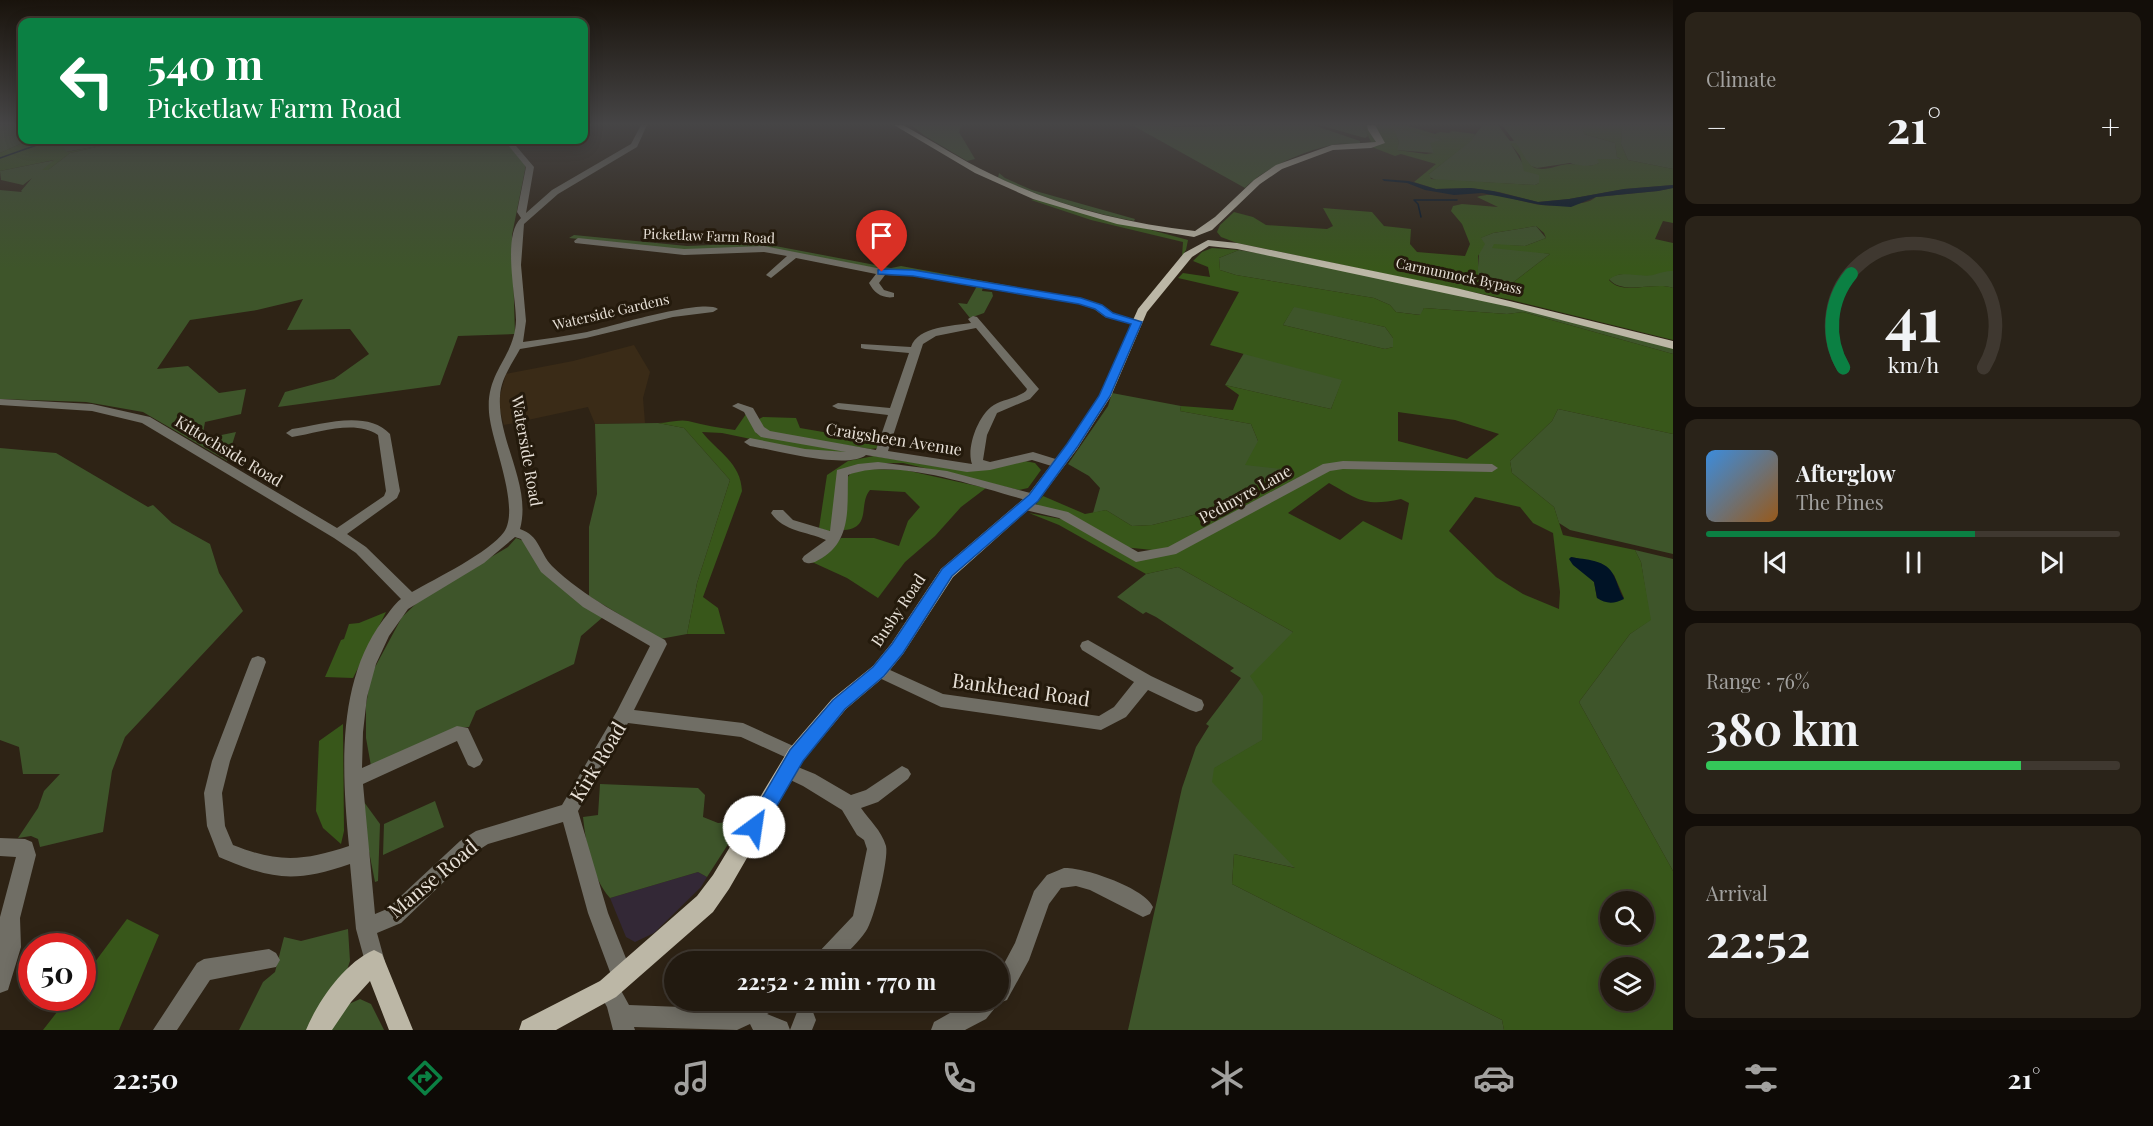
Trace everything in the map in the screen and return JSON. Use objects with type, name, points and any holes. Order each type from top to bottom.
[{"type":"main road","points":[[984,173],[1013,187],[1078,210],[1174,232],[1193,241]]},
{"type":"main road","name":"Busby Road","points":[[531,1030],[615,983],[705,904],[721,882],[792,763],[839,704],[879,671],[897,649],[947,573],[1030,502],[1058,464],[1105,396],[1137,322],[1149,302],[1193,241],[1269,173]]},
{"type":"main road","points":[[1210,240],[1213,225]]},
{"type":"main road","name":"Busby Road","points":[[1193,241],[1210,240]]},
{"type":"main road","name":"Carmunnock Bypass","points":[[1193,241],[1210,240],[1521,305],[1673,345]]},
{"type":"main road","points":[[318,1030],[346,987],[374,962],[401,1030]]},
{"type":"street","name":"Waterside Road","points":[[512,531],[516,510],[497,426],[494,393],[498,375],[517,346],[522,318],[518,293],[518,247],[520,223],[525,217],[521,212],[529,173]]},
{"type":"street","points":[[525,217],[555,192],[587,173]]},
{"type":"street","name":"Picketlaw Farm Road","points":[[583,244],[684,252],[764,249],[882,272],[913,273],[1081,301],[1098,307],[1109,315],[1137,322]]},
{"type":"street","name":"Picketlaw Farm Road","points":[[771,276],[785,268],[794,255]]},
{"type":"street","points":[[882,272],[874,283],[879,292],[891,296]]},
{"type":"street","points":[[869,298],[879,292]]},
{"type":"street","name":"Waterside Gardens","points":[[517,346],[606,331],[671,314],[712,309]]},
{"type":"street","points":[[750,442],[811,456],[839,458],[876,453],[914,350],[921,339],[933,333],[975,322],[1033,389],[1028,396],[993,411],[985,426],[977,455],[977,461],[982,467]]},
{"type":"street","points":[[865,346],[914,350]]},
{"type":"street","name":"Kittochside Road","points":[[0,402],[98,407],[146,420],[361,550],[403,594],[412,598]]},
{"type":"street","name":"Craigsheen Avenue","points":[[738,406],[749,410],[763,434],[967,468],[1033,456],[1058,464]]},
{"type":"street","points":[[838,406],[893,412]]},
{"type":"street","points":[[292,433],[358,424],[378,427],[384,434],[393,491],[390,498],[337,534]]},
{"type":"street","name":"Pedmyre Lane","points":[[835,538],[840,526],[839,498],[842,473],[860,466],[900,467],[965,480],[1063,515],[1136,557],[1171,551],[1327,468],[1343,465],[1492,468]]},
{"type":"street","points":[[778,513],[783,521],[791,526],[815,530],[835,538],[825,552],[809,560]]},
{"type":"street","points":[[374,962],[367,927],[354,780],[357,702],[366,668],[393,615],[412,598],[485,554],[512,531],[526,536],[546,568],[588,603],[659,644],[623,716]]},
{"type":"street","points":[[1088,646],[1145,681],[1196,705]]},
{"type":"street","points":[[258,662],[221,761],[213,793],[216,826],[226,851],[255,864],[297,870],[359,852]]},
{"type":"street","name":"Bankhead Road","points":[[879,671],[941,700],[1101,723],[1120,712],[1145,681]]},
{"type":"street","name":"Kirk Road","points":[[623,1023],[616,1002],[615,983],[598,913],[569,811],[579,787],[611,739],[623,716],[743,730],[792,763],[809,780],[849,804]]},
{"type":"street","points":[[354,780],[458,733],[462,733],[474,759]]},
{"type":"street","points":[[834,951],[861,923],[866,909],[877,849],[872,836],[864,829],[849,804],[872,796],[902,774]]},
{"type":"street","name":"Manse Road","points":[[367,927],[394,916],[467,847],[483,837],[550,819],[569,811]]},
{"type":"street","points":[[0,847],[25,848],[26,855],[10,918],[10,947],[0,982]]},
{"type":"street","points":[[1009,974],[1024,946],[1039,899],[1059,879],[1075,877],[1088,880],[1135,898]]},
{"type":"street","points":[[164,1030],[175,1011],[188,998],[204,970],[269,960]]},
{"type":"street","points":[[623,1023],[735,1020],[751,1011]]},
{"type":"street","points":[[942,1030],[978,1011]]},
{"type":"shaded area","points":[[634,345],[650,372],[643,398],[645,423],[595,424],[588,407],[504,425],[498,403],[506,374],[573,361]]},
{"type":"shaded area","points":[[698,872],[707,877],[701,887],[654,933],[635,942],[626,937],[610,898]]},
{"type":"green space","points":[[0,173],[524,173],[512,235],[515,334],[458,336],[440,385],[278,407],[285,392],[334,379],[369,354],[350,329],[287,330],[303,299],[257,310],[190,320],[157,369],[188,366],[219,393],[246,389],[241,414],[205,422],[202,439],[236,432],[227,461],[143,412],[86,402],[0,399],[0,190],[22,192],[32,178],[23,185],[1,180]]},
{"type":"green space","points":[[999,173],[1032,190],[1135,219],[1134,221],[1099,213],[1048,198],[998,178]]},
{"type":"green space","points":[[1218,173],[1264,173],[1245,188]]},
{"type":"green space","points":[[1425,173],[1430,173],[1431,179],[1535,185],[1539,183],[1539,175],[1532,173],[1673,173],[1673,185],[1624,189],[1538,202],[1499,192],[1471,188],[1436,189],[1414,182]]},
{"type":"green space","points":[[1537,173],[1540,175],[1539,183],[1535,185],[1436,180],[1429,177],[1429,174]]},
{"type":"green space","points":[[1673,188],[1673,223],[1663,221],[1655,239],[1673,243],[1673,271],[1648,276],[1619,275],[1609,280],[1615,285],[1630,288],[1666,286],[1673,288],[1673,340],[1511,300],[1237,243],[1221,237],[1217,232],[1220,225],[1234,212],[1253,217],[1266,225],[1327,229],[1333,226],[1323,208],[1372,212],[1384,226],[1411,229],[1410,244],[1417,252],[1465,256],[1470,244],[1462,224],[1451,211],[1453,206],[1462,204],[1498,207],[1477,197],[1493,195],[1533,204],[1551,205],[1584,203],[1596,197]],"holes":[[[1536,226],[1546,238],[1525,246],[1494,244],[1492,248],[1550,254],[1511,284],[1478,281],[1478,256],[1485,244],[1481,238],[1493,233]]]},
{"type":"green space","points":[[1037,199],[1188,240],[1186,250],[1182,256],[1183,242],[1091,220],[1031,200]]},
{"type":"green space","points":[[1536,226],[1546,238],[1525,246],[1494,245],[1550,254],[1511,284],[1477,281],[1480,238],[1493,233]]},
{"type":"green space","points":[[574,235],[687,246],[760,243],[891,268],[901,266],[1017,287],[890,271],[783,251],[686,250],[569,238]]},
{"type":"green space","points":[[1212,248],[1239,250],[1219,258],[1220,270],[1236,275],[1374,298],[1390,305],[1396,312],[1420,315],[1424,308],[1507,314],[1523,312],[1673,354],[1673,434],[1558,409],[1552,421],[1510,461],[1512,473],[1554,507],[1563,535],[1635,550],[1641,562],[1651,620],[1630,634],[1579,702],[1673,871],[1673,1030],[1504,1030],[1502,1020],[1232,884],[1234,854],[1295,868],[1212,782],[1214,768],[1262,740],[1263,696],[1250,676],[1293,632],[1178,567],[1146,574],[1059,525],[1029,513],[1066,520],[1130,558],[1162,551],[1123,547],[1036,504],[1043,496],[1085,514],[1106,510],[1132,526],[1152,525],[1197,514],[1272,478],[1290,474],[1291,470],[1245,465],[1258,441],[1251,424],[1180,411],[1181,406],[1233,410],[1239,395],[1225,385],[1331,409],[1342,380],[1210,345],[1239,292],[1178,278],[1183,273],[1210,277],[1208,267],[1193,261],[1202,252]],"holes":[[[1294,307],[1385,327],[1393,338],[1393,347],[1385,349],[1283,325]],[[1398,412],[1455,420],[1499,434],[1467,459],[1398,441]],[[1329,483],[1348,494],[1370,502],[1401,499],[1409,503],[1402,540],[1363,521],[1340,540],[1288,513]],[[1475,497],[1520,507],[1533,523],[1553,533],[1560,592],[1559,609],[1523,594],[1496,577],[1449,531]],[[1571,557],[1599,563],[1614,575],[1624,598],[1597,598],[1594,582]]]},
{"type":"green space","points":[[1239,250],[1403,281],[1511,306],[1673,348],[1673,354],[1523,312],[1507,314],[1424,308],[1421,315],[1396,312],[1390,305],[1374,298],[1236,275],[1220,270],[1219,258]]},
{"type":"green space","points":[[1673,271],[1673,288],[1666,286],[1622,287],[1609,279],[1621,274],[1649,274]]},
{"type":"green space","points":[[977,286],[983,287],[982,291],[992,292],[993,296],[984,313],[970,318],[958,303],[967,304]]},
{"type":"green space","points":[[1294,306],[1385,327],[1393,338],[1393,347],[1385,349],[1283,325]]},
{"type":"green space","points":[[1244,353],[1343,379],[1331,409],[1225,385]]},
{"type":"green space","points":[[1112,393],[1181,406],[1180,411],[1251,424],[1258,441],[1291,470],[1290,475],[1272,478],[1197,514],[1152,525],[1132,526],[1106,510],[1093,513],[1100,488],[1089,476],[1068,464],[1108,406]]},
{"type":"green space","points":[[1558,409],[1673,434],[1673,554],[1570,530],[1559,523],[1554,507],[1512,473],[1510,461],[1552,421]]},
{"type":"green space","points":[[746,414],[757,434],[857,452],[812,452],[722,433],[702,432],[733,465],[741,481],[742,491],[703,597],[718,608],[725,634],[687,634],[697,583],[730,480],[684,428],[658,423],[684,421],[735,430]]},
{"type":"green space","points":[[763,417],[796,418],[800,428],[881,442],[878,448],[871,449],[765,433],[759,419]]},
{"type":"green space","points":[[658,423],[684,428],[730,480],[697,583],[687,634],[660,639],[589,596],[589,527],[597,494],[595,424]]},
{"type":"green space","points":[[0,448],[56,453],[148,507],[153,505],[172,523],[210,544],[219,573],[243,611],[125,737],[112,771],[103,832],[40,847],[38,839],[31,836],[18,838],[38,808],[44,791],[60,774],[23,774],[19,747],[0,740]]},
{"type":"green space","points":[[874,456],[960,470],[1025,461],[1035,463],[1041,470],[1028,488],[1019,490],[903,463],[875,463],[843,469],[834,530],[819,528],[827,475],[848,461]]},
{"type":"green space","points":[[866,469],[905,470],[986,488],[961,507],[935,536],[905,562],[878,598],[847,578],[812,562],[833,548],[841,538],[874,538],[899,546],[908,521],[920,507],[905,492],[870,490],[858,525],[844,530],[847,478],[851,473]]},
{"type":"green space","points":[[516,538],[524,541],[603,617],[581,636],[574,664],[476,711],[469,727],[455,728],[371,766],[366,738],[366,705],[369,687],[374,669],[402,617],[422,598],[508,547]]},
{"type":"green space","points":[[1635,550],[1673,559],[1673,871],[1579,702],[1630,634],[1650,620],[1641,562]]},
{"type":"green space","points":[[1178,567],[1293,632],[1263,696],[1263,740],[1215,768],[1296,868],[1234,854],[1232,884],[1502,1020],[1504,1030],[1128,1030],[1182,788],[1196,747],[1209,726],[1206,724],[1241,678],[1230,671],[1234,668],[1156,617],[1146,612],[1143,614],[1117,597],[1146,574]]},
{"type":"green space","points":[[386,612],[353,678],[325,677],[349,624],[359,623]]},
{"type":"green space","points":[[343,724],[344,831],[341,844],[323,828],[316,811],[319,741]]},
{"type":"green space","points":[[600,784],[698,788],[705,795],[703,817],[718,823],[743,821],[707,877],[698,872],[610,898],[594,871],[583,817],[598,815]]},
{"type":"green space","points":[[435,801],[444,827],[383,855],[384,824]]},
{"type":"green space","points":[[364,802],[380,824],[378,881],[375,882],[364,826]]},
{"type":"green space","points":[[127,919],[159,935],[119,1030],[43,1030],[58,1011],[96,1011],[96,961]]},
{"type":"green space","points":[[348,929],[350,961],[346,973],[308,1030],[239,1030],[263,982],[275,972],[284,937],[301,941]]},
{"type":"green space","points":[[360,999],[371,1004],[384,1030],[327,1030],[349,1004]]},
{"type":"water","points":[[1382,179],[1409,181],[1436,189],[1471,188],[1493,191],[1538,202],[1624,189],[1673,185],[1673,188],[1596,197],[1571,207],[1542,205],[1482,193],[1454,195]]},
{"type":"water","points":[[1571,557],[1595,561],[1606,566],[1611,570],[1624,599],[1610,603],[1597,598],[1594,582],[1573,565],[1569,559]]},
{"type":"waterway","points":[[1421,217],[1418,204],[1414,200],[1457,200]]},
{"type":"route","points":[[754,827],[796,755],[839,704],[879,671],[897,649],[929,597],[947,573],[1033,498],[1072,446],[1105,396],[1137,322],[1116,318],[1098,307],[1081,301],[913,273],[882,272]]}]
